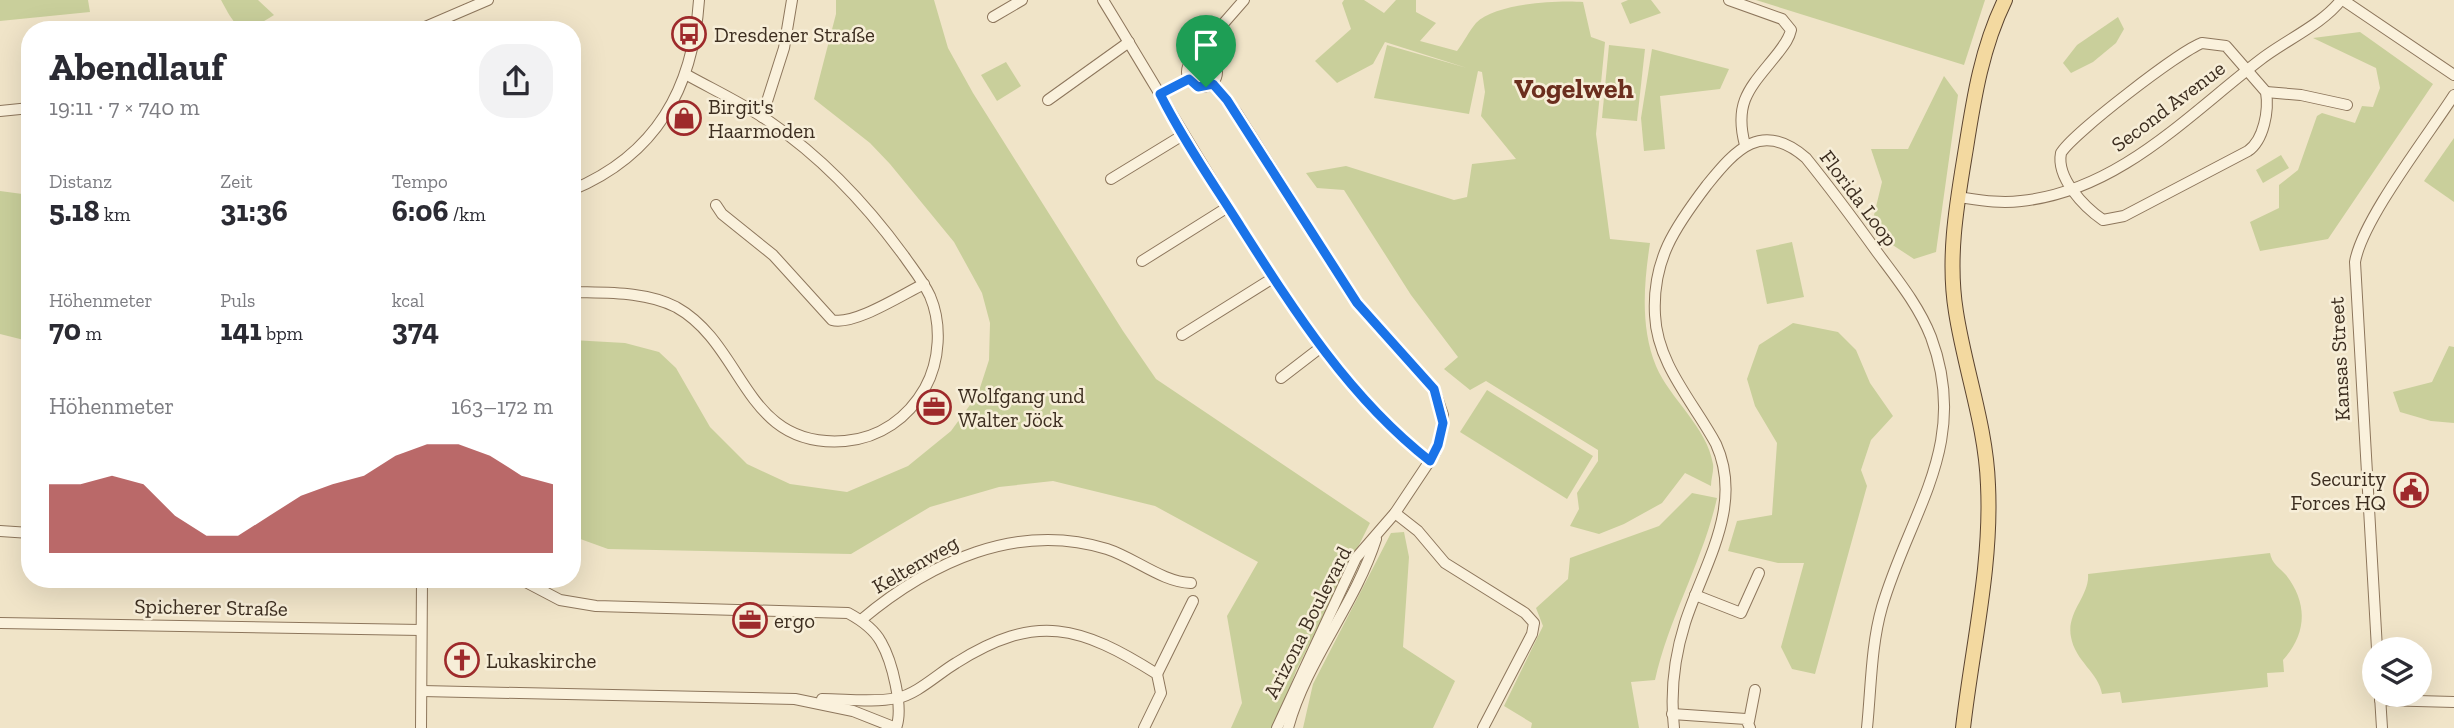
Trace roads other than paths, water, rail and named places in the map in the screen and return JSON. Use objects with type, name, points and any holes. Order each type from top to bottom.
[{"type":"main road","points":[[1964,728],[1987,540],[1989,484],[1983,436],[1953,292],[1951,257],[1958,197],[1984,53],[2005,0]]},
{"type":"street","points":[[439,21],[488,0]]},
{"type":"street","points":[[581,186],[614,169],[645,141],[670,109],[687,75],[699,0]]},
{"type":"street","points":[[762,117],[784,48],[792,0]]},
{"type":"street","points":[[993,17],[1023,0]]},
{"type":"street","points":[[1103,0],[1183,135],[1320,348],[1389,424],[1430,461]]},
{"type":"street","points":[[1189,79],[1190,64],[1204,57],[1216,32],[1244,0]]},
{"type":"street","points":[[1674,728],[1674,663],[1695,595],[1721,528],[1727,490],[1726,473],[1716,444],[1662,350],[1657,332],[1655,296],[1662,259],[1671,233],[1723,166],[1745,145],[1740,126],[1742,101],[1786,42],[1791,30],[1782,19],[1729,0]]},
{"type":"street","points":[[2342,0],[2454,75]]},
{"type":"street","name":"Second Avenue","points":[[1958,197],[2021,201],[2073,189],[2137,158],[2248,69],[2286,40],[2321,19],[2342,0]]},
{"type":"street","points":[[1048,100],[1129,42]]},
{"type":"street","points":[[2202,43],[2218,44],[2235,54],[2248,69],[2266,92],[2267,109],[2254,147],[2124,216],[2103,219],[2073,189],[2059,163],[2065,146],[2186,50],[2202,43]]},
{"type":"street","points":[[1189,79],[1198,87],[1213,84],[1217,75],[1216,65],[1204,57]]},
{"type":"street","points":[[581,293],[638,296],[676,307],[705,327],[728,358],[753,402],[774,421],[814,439],[847,441],[877,433],[899,420],[926,387],[935,364],[938,337],[934,309],[923,284],[880,223],[853,193],[798,142],[762,117],[687,75]]},
{"type":"street","points":[[1160,94],[1189,79]]},
{"type":"street","name":"Arizona Boulevard","points":[[1213,84],[1236,112],[1357,303],[1434,389],[1443,423],[1438,445],[1430,461],[1395,513],[1356,558],[1277,728]]},
{"type":"street","points":[[2266,92],[2301,95],[2347,105]]},
{"type":"street","name":"Kansas Street","points":[[2376,637],[2355,262],[2370,226],[2454,95]]},
{"type":"street","points":[[0,110],[21,109]]},
{"type":"street","points":[[1111,179],[1183,135]]},
{"type":"street","name":"Florida Loop","points":[[1745,145],[1760,141],[1781,142],[1806,158],[1911,299],[1923,318],[1938,359],[1944,402],[1940,450],[1928,494],[1881,608],[1867,728]]},
{"type":"street","points":[[716,205],[722,214],[773,256],[832,320],[840,322],[853,318],[923,284]]},
{"type":"street","points":[[1142,261],[1228,207]]},
{"type":"street","points":[[1182,335],[1273,278]]},
{"type":"street","points":[[1281,379],[1320,348]]},
{"type":"street","points":[[1395,513],[1418,531],[1445,562],[1525,613],[1534,623],[1532,634],[1483,728]]},
{"type":"street","points":[[0,531],[21,532]]},
{"type":"street","name":"Arizona Boulevard","points":[[1288,728],[1300,696],[1367,566],[1376,536]]},
{"type":"street","name":"Keltenweg","points":[[861,620],[935,570],[973,552],[1011,542],[1049,540],[1096,547],[1121,554],[1174,580],[1191,583]]},
{"type":"street","points":[[1695,595],[1741,613],[1759,573]]},
{"type":"street","points":[[422,588],[422,728]]},
{"type":"street","name":"Keltenweg","points":[[535,588],[545,594],[578,604],[838,611],[861,620],[881,641],[900,707],[896,728]]},
{"type":"street","points":[[1144,728],[1161,693],[1157,674],[1193,601]]},
{"type":"street","name":"Spicherer Straße","points":[[0,623],[421,630]]},
{"type":"street","points":[[422,691],[795,699],[898,698],[978,649],[1010,636],[1042,629],[1087,636],[1157,674]]},
{"type":"street","points":[[1672,714],[1749,724],[1755,690]]},
{"type":"street","points":[[795,699],[853,711],[896,728]]},
{"type":"street","points":[[2432,701],[2454,702]]},
{"type":"street","points":[[2381,707],[2382,728]]},
{"type":"place","name":"Dresdener Straße","points":[[689,34]]},
{"type":"place","name":"Birgit's Haarmoden","points":[[684,118]]},
{"type":"place","name":"Wolfgang und Walter Jöck","points":[[934,407]]},
{"type":"place","name":"Security Forces HQ","points":[[2411,490]]},
{"type":"place","name":"ergo","points":[[750,620]]},
{"type":"place","name":"Lukaskirche","points":[[462,660]]},
{"type":"district","name":"Vogelweh","points":[[1574,88]]}]
